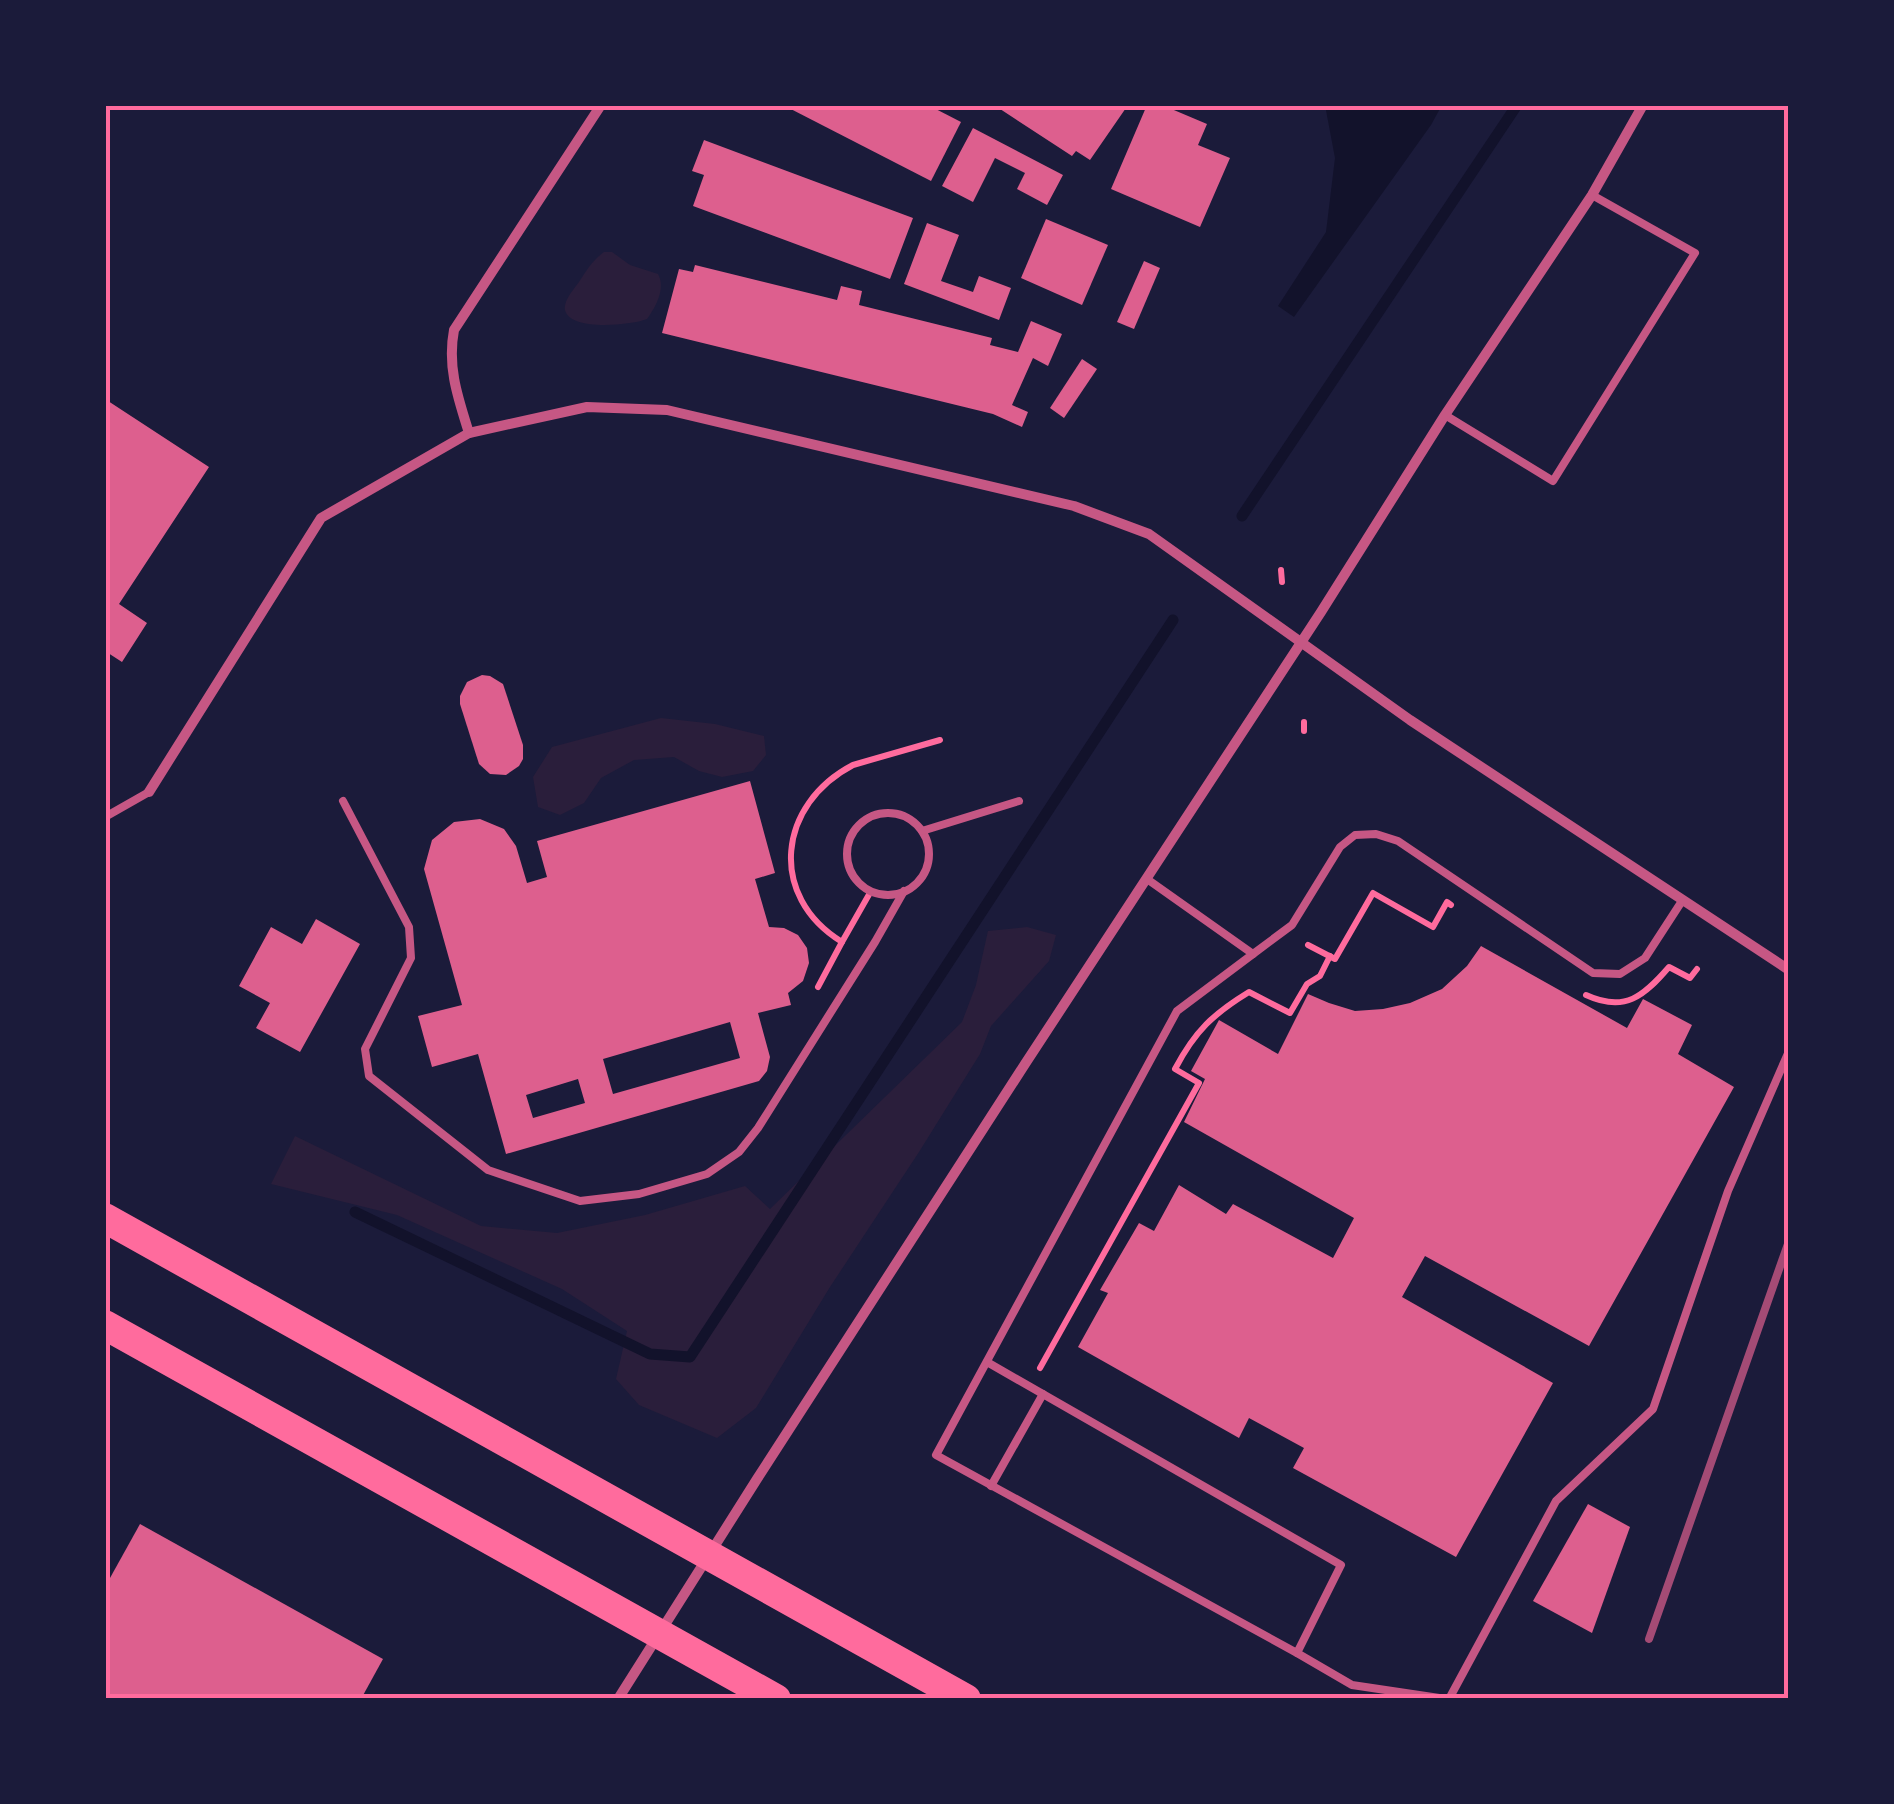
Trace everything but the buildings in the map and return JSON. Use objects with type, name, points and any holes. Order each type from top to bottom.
[{"type":"highway","points":[[105,1218],[966,1699]]},
{"type":"highway","points":[[105,1325],[776,1699]]},
{"type":"street","points":[[469,433],[453,381],[450,351],[454,330],[601,105]]},
{"type":"street","points":[[618,1699],[1445,415],[1592,195],[1644,105]]},
{"type":"street","points":[[149,792],[322,518],[469,433],[587,407],[667,410],[1074,506],[1149,534],[1410,720],[1789,970]]},
{"type":"lane","points":[[1445,415],[1553,481],[1695,253],[1592,195]]},
{"type":"lane","points":[[105,816],[149,792]]},
{"type":"lane","points":[[922,830],[1019,801]]},
{"type":"lane","points":[[343,802],[409,927],[412,958],[365,1049],[369,1076],[488,1170],[580,1200],[640,1194],[707,1174],[739,1152],[758,1128],[904,891]]},
{"type":"lane","points":[[896,813],[911,819],[922,830],[929,846],[929,862],[912,888],[880,895],[854,878],[847,862],[847,846],[864,819],[896,813]]},
{"type":"lane","points":[[1682,901],[1644,958],[1620,974],[1594,972],[1398,841],[1376,834],[1354,835],[1340,846],[1292,925],[1176,1010],[936,1455],[1352,1684],[1448,1699],[1556,1501],[1653,1409],[1728,1191],[1789,1052]]},
{"type":"lane","points":[[1147,879],[1253,954]]},
{"type":"lane","points":[[987,1362],[1341,1565],[1297,1653]]},
{"type":"lane","points":[[991,1486],[1043,1394]]},
{"type":"path","points":[[1281,570],[1282,582]]},
{"type":"path","points":[[842,942],[826,932],[798,895],[791,856],[798,820],[818,791],[842,770],[940,740]]},
{"type":"path","points":[[818,987],[871,891]]},
{"type":"path","points":[[1308,944],[1335,959],[1372,893],[1432,927],[1447,902],[1463,913]]},
{"type":"path","points":[[1030,1386],[1199,1083],[1175,1069],[1187,1046],[1219,1010],[1248,992],[1290,1013],[1307,984],[1320,976],[1330,956]]},
{"type":"path","points":[[1574,986],[1589,997],[1624,1002],[1640,996],[1669,966],[1690,978],[1697,969]]},
{"type":"shaded area","points":[[1325,105],[1442,105],[1294,317],[1278,306],[1326,232],[1335,158]]},
{"type":"shaded area","points":[[604,252],[612,252],[630,265],[658,274],[660,291],[647,319],[602,325],[569,317],[565,310],[567,299]]},
{"type":"shaded area","points":[[661,718],[715,724],[764,736],[766,755],[753,771],[722,777],[699,771],[674,757],[634,760],[601,778],[584,803],[560,815],[538,807],[533,777],[552,747]]},
{"type":"shaded area","points":[[1027,927],[1056,935],[1049,961],[991,1026],[980,1054],[756,1408],[717,1438],[639,1405],[616,1379],[627,1331],[562,1289],[397,1215],[271,1184],[295,1136],[481,1226],[557,1233],[645,1215],[745,1186],[770,1209],[962,1022],[976,985],[988,931]]},
{"type":"waterway","points":[[1242,516],[1517,105]]},
{"type":"waterway","points":[[355,1212],[650,1354],[690,1357],[1173,620]]},
{"type":"railway","points":[[1649,1639],[1789,1241]]}]
